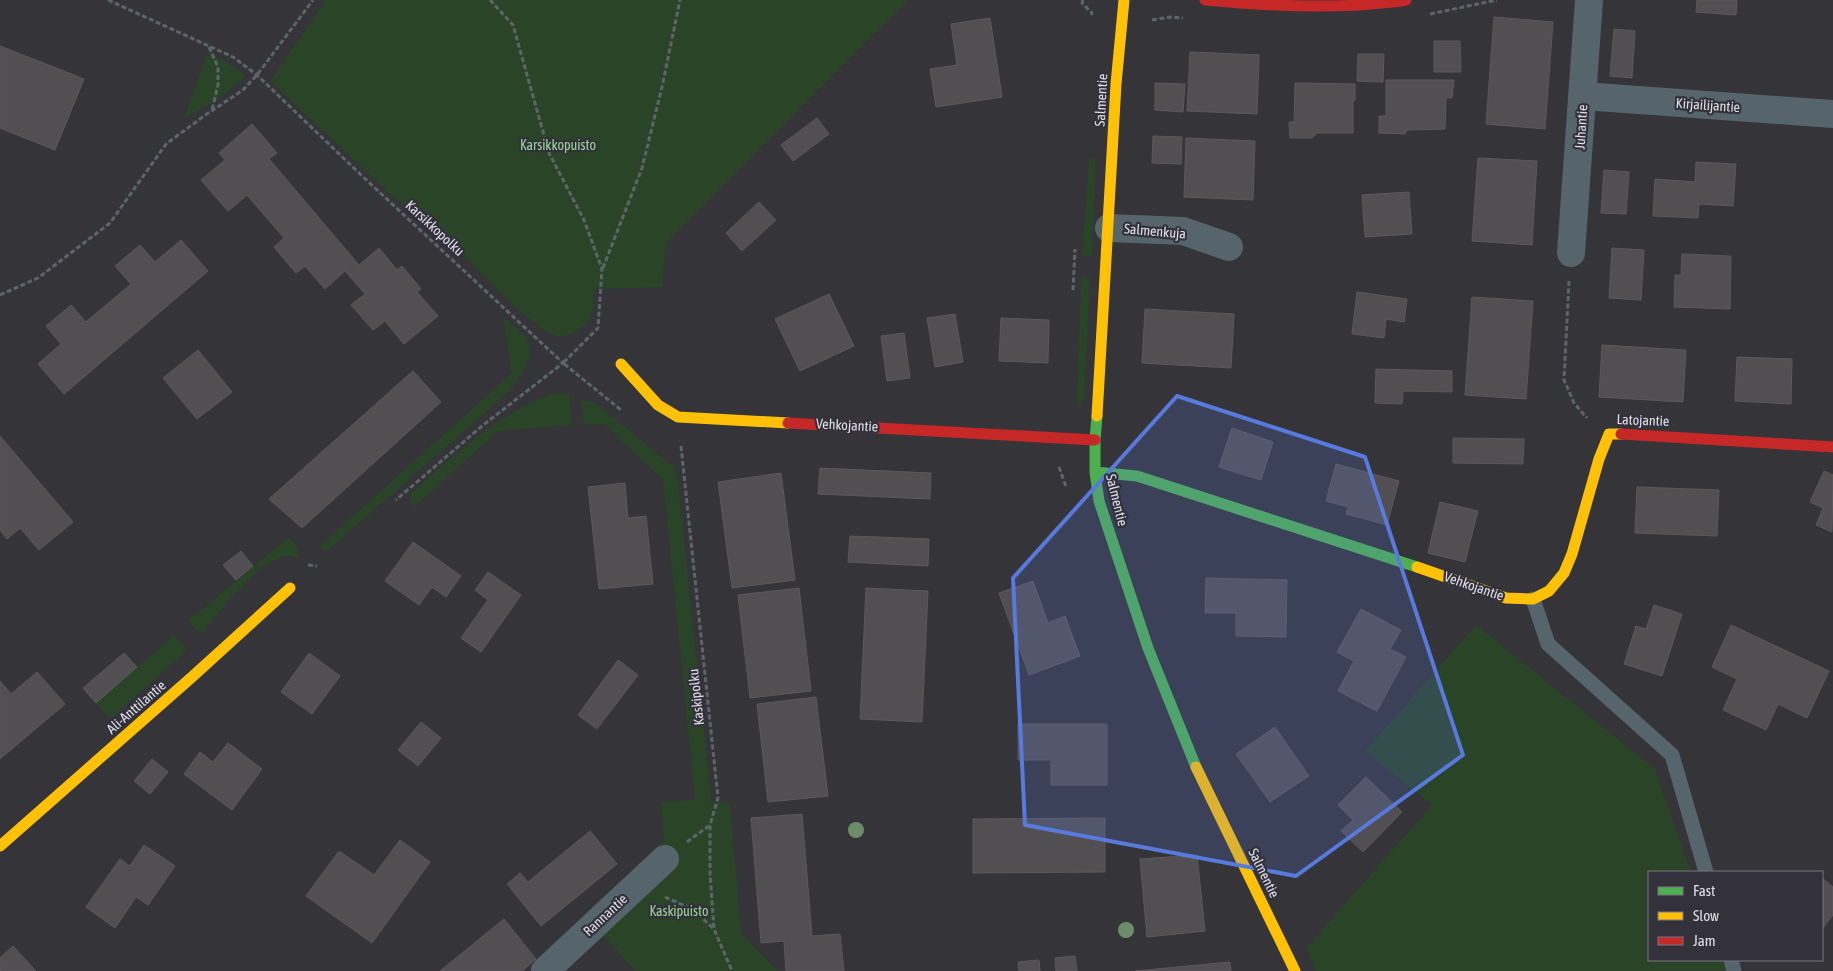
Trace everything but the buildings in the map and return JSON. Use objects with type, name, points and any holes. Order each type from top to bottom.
[{"type":"street","name":"Salmentie","points":[[1124,0],[1116,84],[1099,401],[1095,440],[1095,472],[1099,501],[1148,648],[1196,768],[1295,971]]},
{"type":"street","points":[[1205,0],[1254,6],[1357,5],[1406,0]]},
{"type":"street","name":"Juhantie","points":[[1571,253],[1589,0]]},
{"type":"street","name":"Kirjailijantie","points":[[1583,96],[1833,114]]},
{"type":"street","name":"Salmenkuja","points":[[1109,228],[1183,231],[1229,247]]},
{"type":"street","name":"Vehkojantie","points":[[621,364],[658,405],[678,417],[1095,440]]},
{"type":"street","name":"Latojantie","points":[[1533,599],[1550,591],[1564,573],[1572,554],[1599,459],[1609,434],[1833,447]]},
{"type":"street","name":"Vehkojantie","points":[[1095,472],[1138,476],[1452,578],[1506,598],[1533,599]]},
{"type":"street","name":"Ali-Anttilantie","points":[[0,846],[290,588]]},
{"type":"street","name":"Rannantie","points":[[545,971],[665,858]]},
{"type":"lane","points":[[1533,599],[1548,644],[1672,755],[1706,871]]},
{"type":"path","name":"Karsikkopolku","points":[[108,0],[233,58],[257,76],[563,363]]},
{"type":"path","points":[[0,295],[38,278],[110,223],[166,144],[243,90],[257,76],[313,0]]},
{"type":"path","points":[[490,0],[513,25],[549,153],[584,220],[602,269]]},
{"type":"path","points":[[396,500],[482,426],[563,363],[598,328],[602,269],[642,168],[662,88],[680,0]]},
{"type":"path","points":[[209,47],[218,67],[218,86],[211,111]]},
{"type":"path","points":[[1571,253],[1564,380],[1574,403],[1591,422],[1609,434]]},
{"type":"path","name":"Kaskipolku","points":[[678,417],[718,798],[710,824],[710,874],[714,929],[732,971]]},
{"type":"path","points":[[633,888],[662,896],[692,910],[714,929]]},
{"type":"highlighted area","points":[[1177,396],[1365,457],[1463,755],[1296,876],[1025,825],[1013,578]]},
{"type":"green space","name":"Karsikkopuisto","points":[[326,0],[908,0],[666,243],[662,287],[594,289],[593,311],[586,324],[574,333],[560,337],[547,333],[516,308],[448,241],[388,192],[270,81]]},
{"type":"green space","points":[[207,54],[225,61],[246,76],[217,100],[184,118]]},
{"type":"green space","points":[[1089,159],[1096,159],[1092,254],[1089,257],[1082,256]]},
{"type":"green space","points":[[1081,277],[1090,278],[1084,399],[1078,406],[1077,402]]},
{"type":"green space","points":[[503,317],[525,336],[530,346],[529,359],[526,366],[511,390],[327,551],[319,547],[512,373]]},
{"type":"green space","points":[[556,393],[570,394],[571,425],[498,431],[413,508],[409,495],[459,451],[518,409],[537,399]]},
{"type":"green space","name":"Kaskipuisto","points":[[581,399],[595,403],[674,467],[677,473],[711,797],[709,801],[730,803],[741,933],[778,971],[635,971],[588,918],[603,903],[600,899],[664,842],[661,802],[695,800],[663,480],[604,424],[583,424]]},
{"type":"green space","points":[[289,537],[297,547],[299,556],[297,558],[286,556],[264,566],[241,587],[204,632],[198,632],[188,621]]},
{"type":"green space","points":[[1476,625],[1654,768],[1691,871],[1648,871],[1648,961],[1722,961],[1726,971],[1316,971],[1306,948],[1432,805],[1365,751]]},
{"type":"green space","points":[[174,635],[185,647],[186,651],[110,719],[96,703]]},
{"type":"traffic: fast","points":[[1097,416],[1095,472],[1099,501],[1148,648],[1196,767]]},
{"type":"traffic: fast","points":[[1095,472],[1137,476],[1417,567]]},
{"type":"traffic: slow","points":[[1097,416],[1116,84],[1124,0]]},
{"type":"traffic: slow","points":[[621,364],[658,405],[678,417],[788,423]]},
{"type":"traffic: slow","points":[[1417,567],[1506,598],[1533,599],[1549,591],[1564,573],[1572,554],[1599,459],[1609,434],[1621,434]]},
{"type":"traffic: slow","points":[[0,846],[290,588]]},
{"type":"traffic: slow","points":[[1196,767],[1295,971]]},
{"type":"traffic: jam","points":[[1205,0],[1302,6],[1360,5],[1406,0]]},
{"type":"traffic: jam","points":[[788,423],[1095,440]]},
{"type":"traffic: jam","points":[[1621,434],[1833,447]]}]
